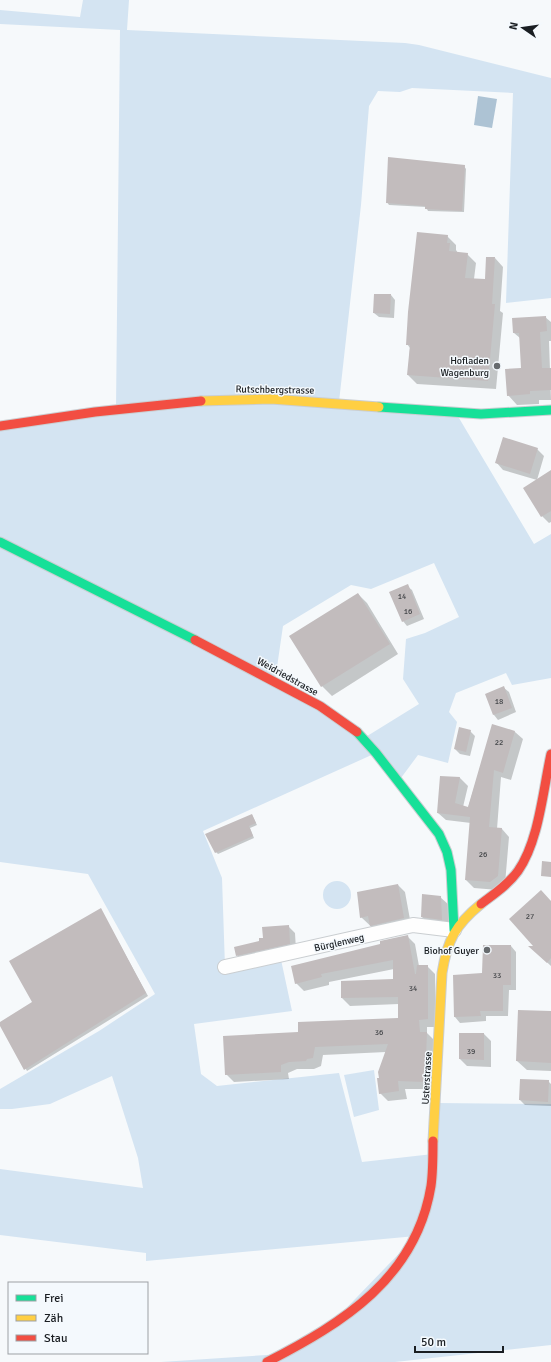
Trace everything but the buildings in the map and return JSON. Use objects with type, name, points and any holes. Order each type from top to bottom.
[{"type":"street","name":"Rutschbergstrasse","points":[[0,426],[116,409],[216,400],[270,399],[324,401],[440,412],[497,414],[551,410]]},
{"type":"street","name":"Weidriedstrasse","points":[[0,542],[276,681],[353,728],[376,753],[438,834],[447,852],[451,870],[454,930]]},
{"type":"street","name":"Usterstrasse","points":[[267,1362],[329,1326],[369,1297],[388,1278],[403,1258],[416,1236],[426,1207],[431,1185],[442,973],[449,942],[454,930],[507,883],[518,871],[531,840],[551,754]]},
{"type":"street","name":"Bürglenweg","points":[[225,967],[413,925],[454,930]]},
{"type":"shaded area","points":[[83,0],[129,0],[127,30],[405,43],[419,45],[551,78],[551,298],[506,303],[513,93],[412,88],[400,92],[378,91],[369,106],[361,205],[339,402],[456,413],[534,544],[551,534],[551,678],[512,685],[506,673],[456,693],[449,712],[457,722],[448,763],[418,755],[398,782],[376,753],[203,831],[222,878],[225,967],[280,955],[292,1011],[194,1024],[201,1074],[217,1086],[339,1073],[362,1162],[433,1154],[436,1103],[551,1104],[551,1345],[395,1362],[161,1362],[282,1354],[329,1326],[416,1236],[146,1261],[146,1253],[0,1235],[0,1169],[143,1188],[138,1158],[112,1076],[50,1104],[0,1109],[0,1089],[99,1031],[155,994],[88,874],[0,862],[0,426],[116,409],[120,30],[0,24],[0,10],[80,17]],"holes":[[[434,563],[459,617],[425,633],[406,639],[403,679],[419,704],[364,738],[275,681],[283,626],[351,585],[371,589]]]},
{"type":"shaded area","points":[[478,96],[497,99],[492,128],[474,125]]},
{"type":"shaded area","points":[[337,881],[347,885],[351,895],[347,905],[337,909],[327,905],[323,895],[327,885]]},
{"type":"shaded area","points":[[374,1070],[379,1110],[354,1117],[344,1075]]},
{"type":"traffic: fast","points":[[379,407],[481,414],[551,410]]},
{"type":"traffic: fast","points":[[0,542],[195,640]]},
{"type":"traffic: fast","points":[[357,732],[376,753],[439,834],[447,852],[451,870],[454,930]]},
{"type":"traffic: slow","points":[[201,401],[271,399],[379,407]]},
{"type":"traffic: slow","points":[[433,1141],[442,973],[444,962],[454,934],[465,919],[481,904]]},
{"type":"traffic: jam","points":[[0,426],[95,412],[201,401]]},
{"type":"traffic: jam","points":[[195,640],[320,706],[357,732]]},
{"type":"traffic: jam","points":[[481,904],[510,881],[525,859],[536,830],[551,754]]},
{"type":"traffic: jam","points":[[267,1362],[323,1331],[372,1294],[393,1272],[410,1247],[423,1218],[431,1186],[433,1170],[433,1141]]},
{"type":"place","name":"Hofladen Wagenburg","points":[[497,366]]},
{"type":"place","name":"Biohof Guyer","points":[[487,950]]}]
